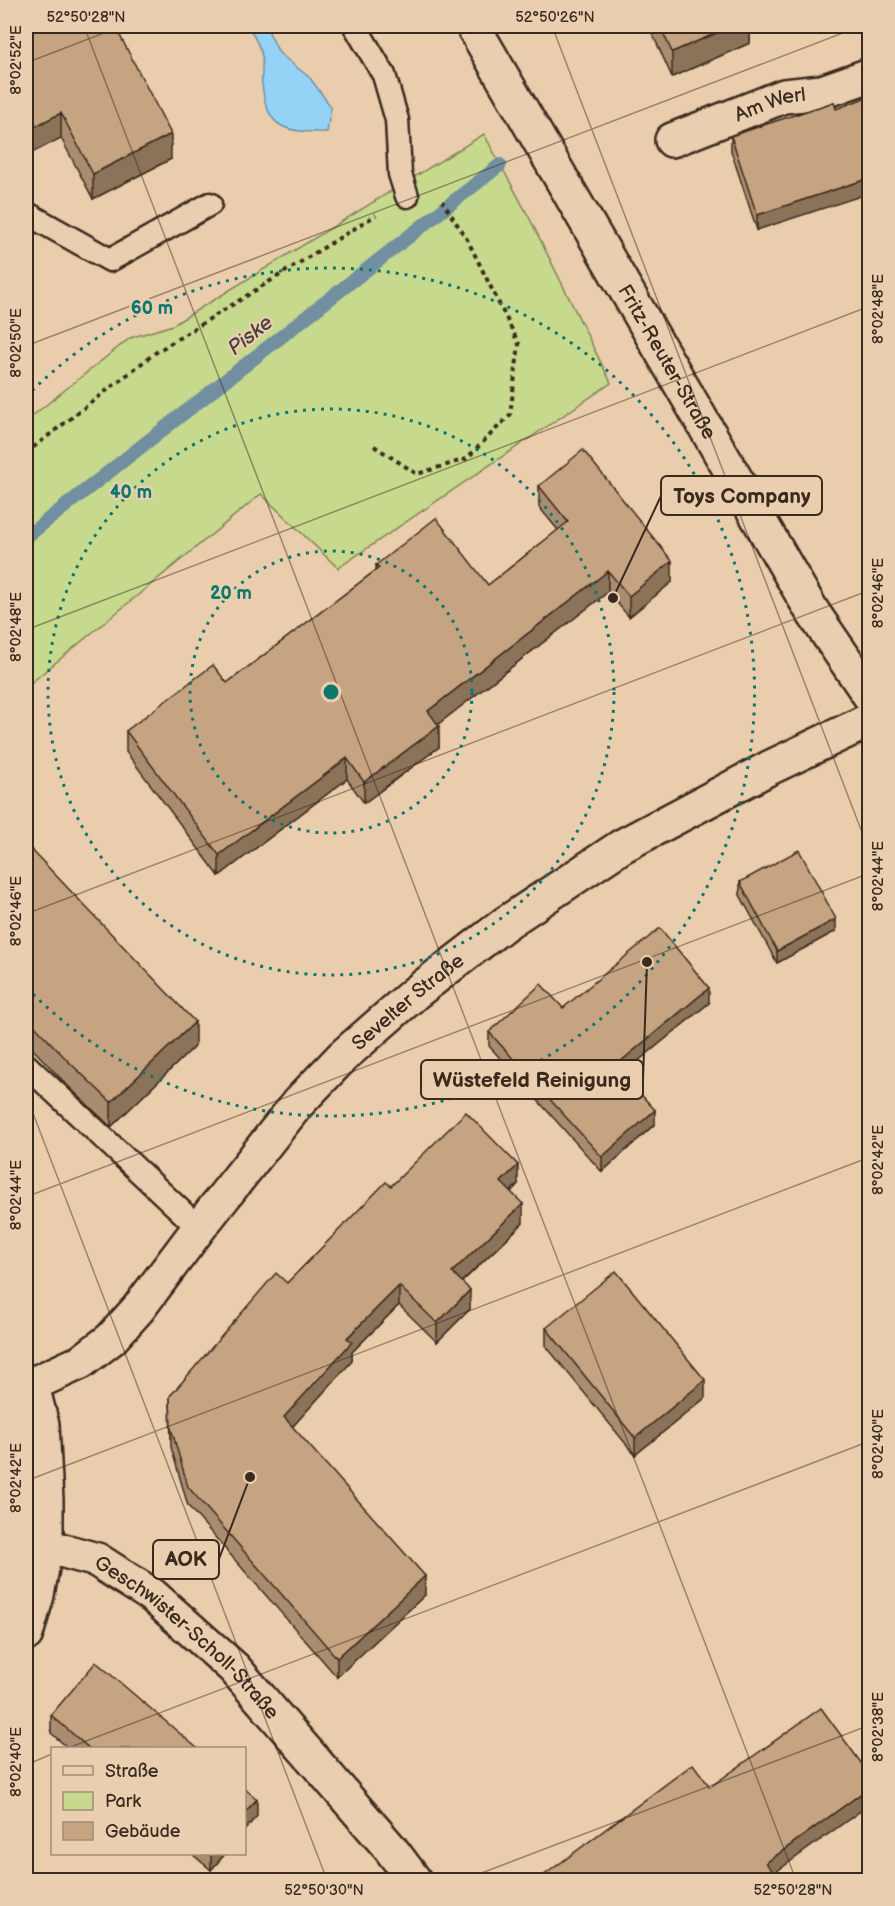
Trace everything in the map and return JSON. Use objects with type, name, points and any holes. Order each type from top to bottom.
[{"type":"street","name":"Fritz-Reuter-Straße","points":[[473,26],[812,610],[870,696]]},
{"type":"street","name":"Am Werl","points":[[672,140],[784,96],[822,92],[870,75]]},
{"type":"street","name":"Sevelter Straße","points":[[29,1386],[81,1362],[111,1339],[138,1309],[298,1103],[344,1056],[416,993],[506,923],[622,846],[769,768],[870,720]]},
{"type":"street","points":[[26,1634],[37,1595],[46,1546],[42,1425],[29,1386]]},
{"type":"street","name":"Geschwister-Scholl-Straße","points":[[46,1546],[97,1560],[107,1566],[153,1596],[234,1668],[390,1848],[414,1881]]},
{"type":"lane","points":[[355,26],[384,75],[397,120],[400,174],[407,196]]},
{"type":"lane","points":[[26,213],[110,260],[210,204]]},
{"type":"lane","points":[[26,1065],[199,1228]]},
{"type":"path","points":[[26,453],[155,353],[407,196],[428,190],[438,196],[468,241],[519,344],[510,415],[466,459],[417,474],[374,446]]},
{"type":"green space","points":[[484,134],[530,219],[611,383],[338,568],[261,494],[26,687],[26,421],[130,338],[173,325]]},
{"type":"water","points":[[248,26],[266,26],[279,53],[310,78],[331,107],[327,132],[289,129],[274,119],[268,111],[262,84],[261,52]]},
{"type":"building","points":[[115,26],[171,134],[93,174],[61,113],[26,131],[26,27]]},
{"type":"building","points":[[660,26],[733,26],[672,52]]},
{"type":"building","points":[[870,96],[870,178],[757,215],[731,136],[834,102],[836,109]]},
{"type":"building","points":[[583,450],[672,561],[629,596],[608,571],[428,711],[439,726],[364,782],[347,758],[219,855],[126,731],[213,665],[227,683],[379,568],[376,565],[436,518],[488,585],[568,522],[539,486]]},
{"type":"building","points":[[26,844],[195,1022],[111,1102],[26,1017]]},
{"type":"building","points":[[799,850],[836,919],[777,951],[740,882]]},
{"type":"building","points":[[660,928],[709,988],[615,1066],[655,1110],[602,1157],[489,1032],[541,984],[563,1008]]},
{"type":"building","points":[[466,1112],[518,1165],[501,1182],[523,1204],[452,1272],[470,1290],[437,1323],[399,1286],[347,1338],[352,1342],[284,1417],[425,1576],[337,1658],[188,1487],[171,1428],[170,1396],[276,1273],[287,1283],[386,1182],[391,1186]]},
{"type":"building","points":[[616,1271],[705,1380],[635,1438],[546,1328]]},
{"type":"building","points":[[96,1662],[196,1747],[88,1747],[51,1715]]},
{"type":"building","points":[[821,1708],[870,1775],[870,1787],[766,1863],[776,1875],[768,1881],[540,1881],[539,1879],[693,1764],[710,1787]]},
{"type":"building","points":[[246,1790],[257,1799],[246,1811]]},
{"type":"waterway","name":"Piske","points":[[26,537],[500,165]]},
{"type":"place","name":"Toys Company","points":[[613,598]]},
{"type":"place","name":"Wüstefeld Reinigung","points":[[647,962]]},
{"type":"place","name":"AOK","points":[[250,1477]]}]
